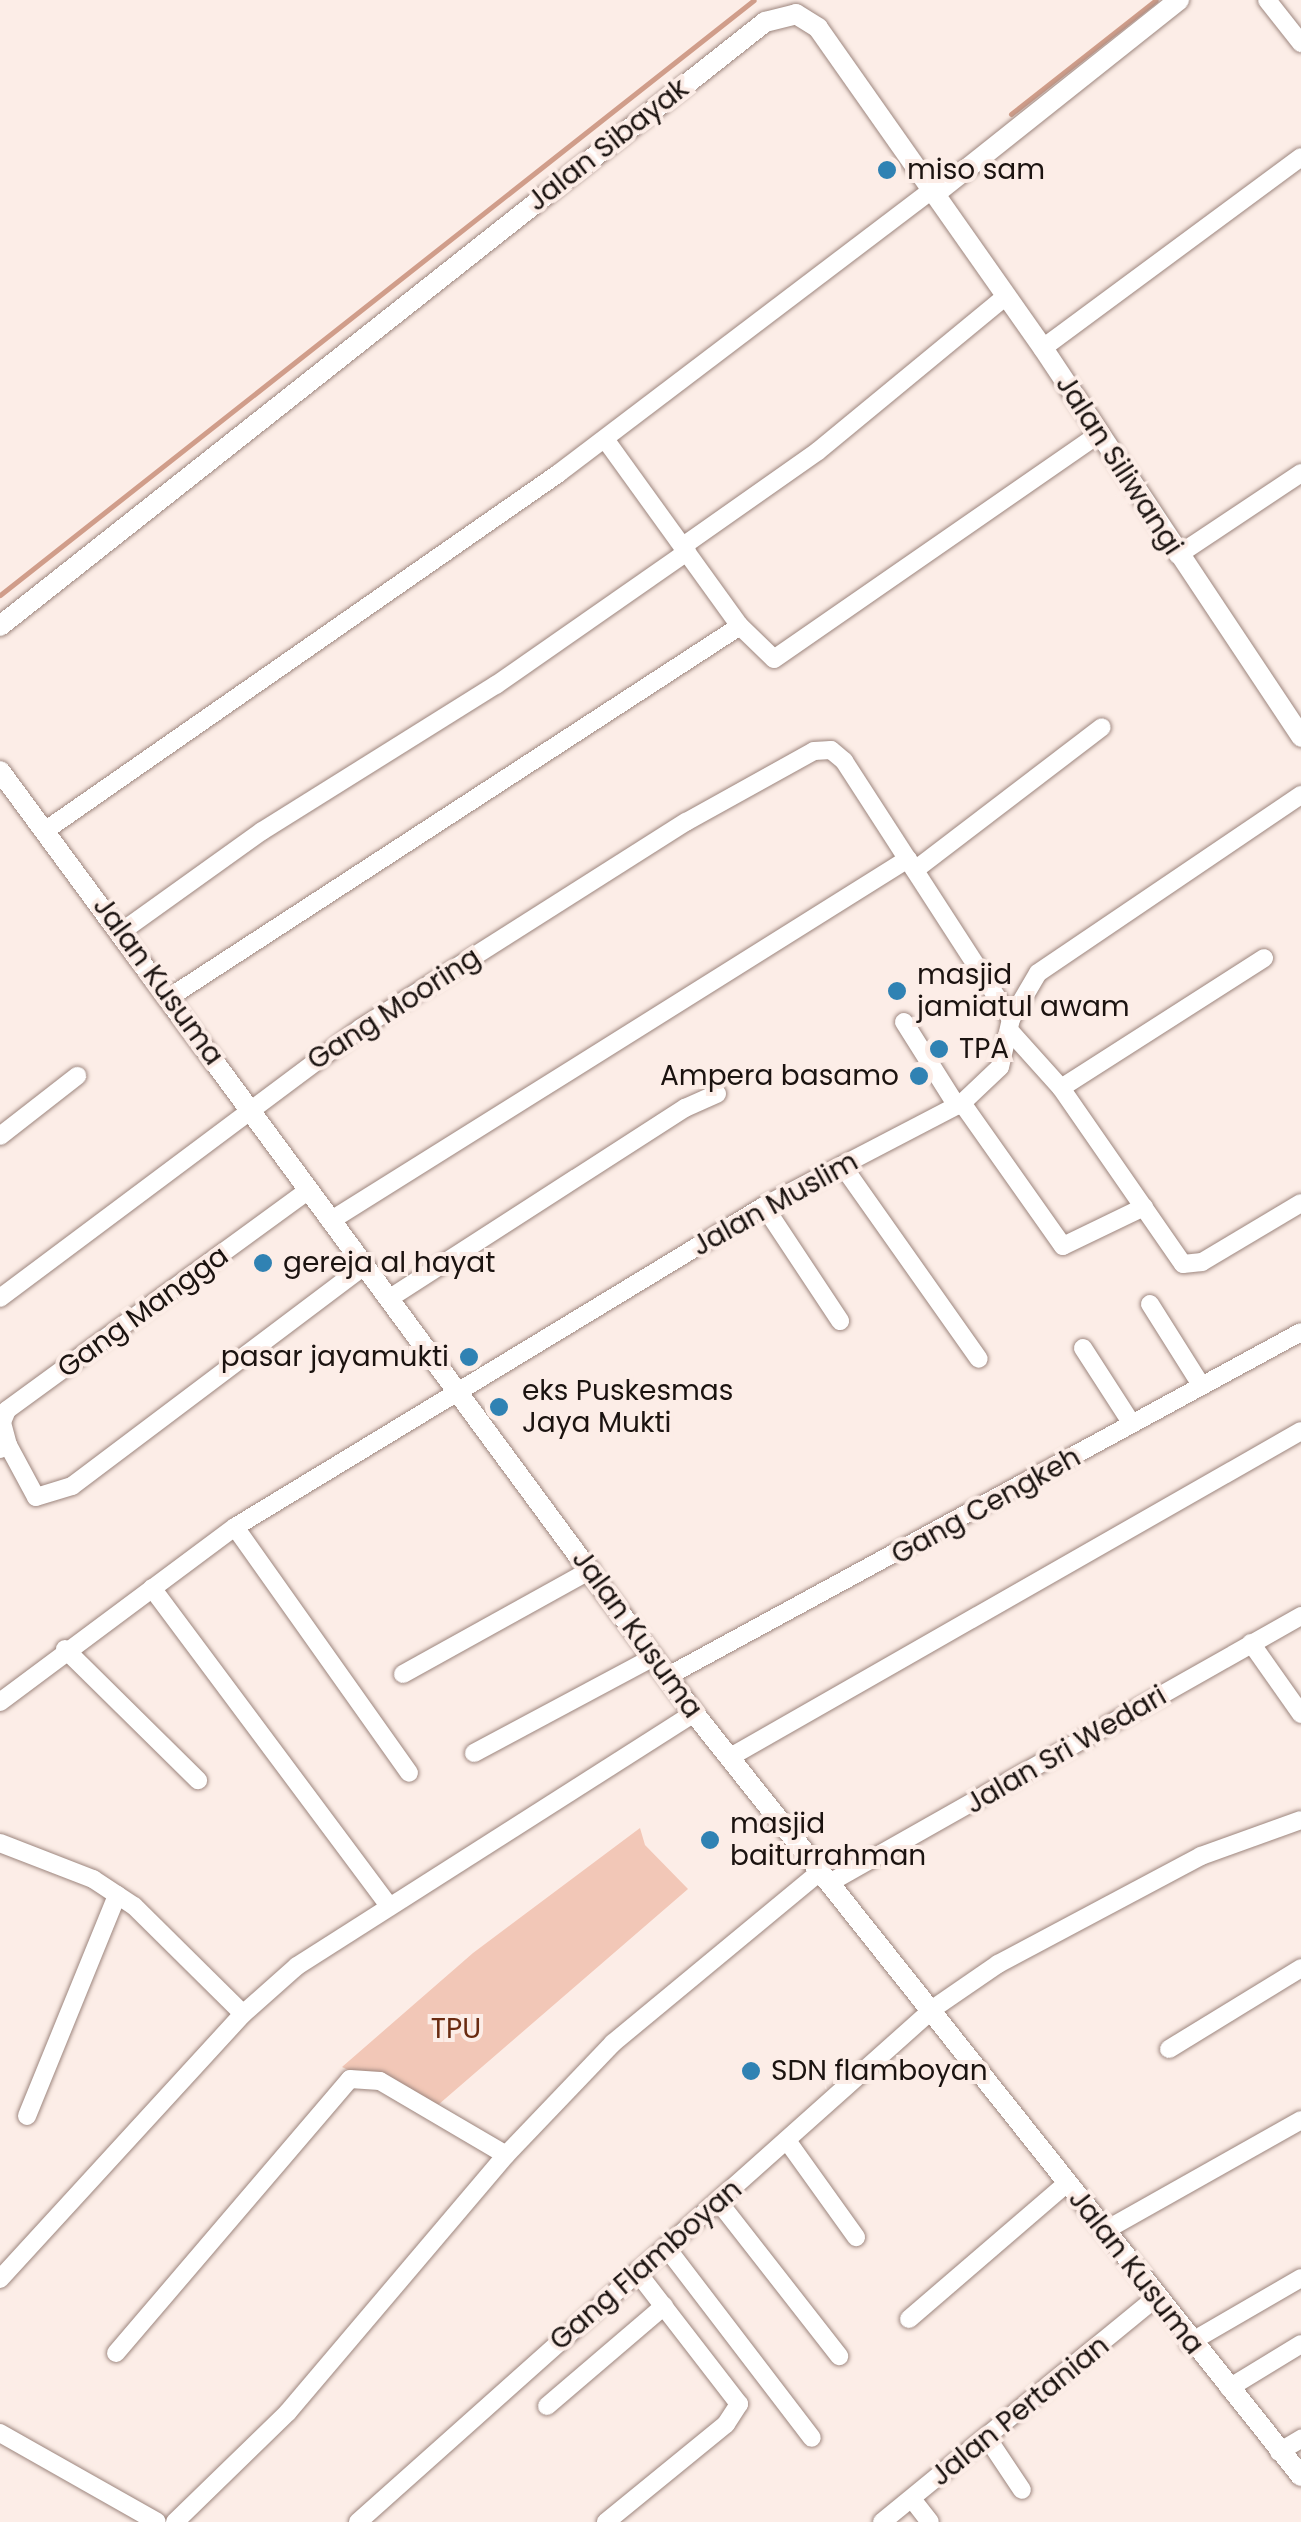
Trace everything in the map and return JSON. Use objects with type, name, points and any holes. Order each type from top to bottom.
[{"type":"street","points":[[46,830],[605,438],[934,192],[1178,0]]},
{"type":"street","points":[[1267,0],[1301,43]]},
{"type":"street","name":"Jalan Sibayak","points":[[0,626],[781,14],[810,18],[934,192]]},
{"type":"street","points":[[1043,348],[1301,157]]},
{"type":"street","name":"Jalan Siliwangi","points":[[934,192],[1043,348],[1301,736]]},
{"type":"street","points":[[122,932],[262,831],[496,685],[818,450],[1006,296]]},
{"type":"street","points":[[605,438],[740,626],[768,657],[781,656],[1099,434]]},
{"type":"street","points":[[1178,556],[1301,473]]},
{"type":"street","points":[[170,997],[740,626]]},
{"type":"street","points":[[330,1221],[911,864],[1102,727]]},
{"type":"street","name":"Gang Mooring","points":[[0,1298],[360,1028],[772,772],[824,749],[844,761],[911,864]]},
{"type":"street","name":"Jalan Kusuma","points":[[0,770],[694,1712],[934,2008],[1189,2343],[1301,2476]]},
{"type":"street","name":"Jalan Muslim","points":[[0,1702],[64,1649],[235,1527],[764,1206],[959,1104],[1000,1066],[1010,1024],[1038,973],[1301,795]]},
{"type":"street","points":[[911,864],[1010,1024],[1062,1088],[1178,1259],[1190,1265],[1301,1203]]},
{"type":"street","points":[[1062,1088],[1264,958]]},
{"type":"street","points":[[904,1022],[1064,1246],[1144,1207]]},
{"type":"street","points":[[0,1136],[76,1076]]},
{"type":"street","points":[[390,1298],[685,1108],[717,1094]]},
{"type":"street","points":[[842,1165],[979,1359]]},
{"type":"street","name":"Gang Mangga","points":[[4,1447],[2,1422],[7,1410],[309,1190]]},
{"type":"street","points":[[764,1206],[840,1320]]},
{"type":"street","points":[[4,1447],[36,1498],[72,1486],[364,1267]]},
{"type":"street","points":[[1150,1304],[1201,1385]]},
{"type":"street","name":"Gang Cengkeh","points":[[668,1676],[1301,1332]]},
{"type":"street","points":[[1084,1348],[1132,1424]]},
{"type":"street","points":[[732,1756],[1301,1432]]},
{"type":"street","points":[[235,1527],[410,1773]]},
{"type":"street","points":[[404,1674],[591,1570]]},
{"type":"street","points":[[152,1588],[388,1905]]},
{"type":"street","name":"Jalan Sri Wedari","points":[[175,2522],[298,2401],[506,2155],[613,2043],[826,1876],[1301,1616]]},
{"type":"street","points":[[1251,1643],[1301,1714]]},
{"type":"street","points":[[64,1649],[198,1780]]},
{"type":"street","points":[[474,1753],[654,1657]]},
{"type":"street","points":[[0,2279],[243,2014],[297,1966],[694,1712]]},
{"type":"street","name":"Gang Flamboyan","points":[[358,2522],[934,2008],[998,1964],[1201,1856],[1301,1820]]},
{"type":"street","points":[[0,1843],[34,1851],[117,1895],[243,2014]]},
{"type":"street","points":[[26,2116],[117,1895]]},
{"type":"street","points":[[1169,2050],[1301,1968]]},
{"type":"street","points":[[116,2353],[350,2079],[380,2081],[506,2155]]},
{"type":"street","points":[[1106,2230],[1301,2120]]},
{"type":"street","points":[[788,2142],[856,2236]]},
{"type":"street","points":[[909,2319],[1067,2184]]},
{"type":"street","points":[[718,2200],[839,2356]]},
{"type":"street","points":[[666,2246],[812,2438]]},
{"type":"street","points":[[606,2522],[738,2412],[739,2396],[637,2272]]},
{"type":"street","points":[[1189,2343],[1301,2278]]},
{"type":"street","name":"Jalan Pertanian","points":[[882,2522],[1156,2298]]},
{"type":"street","points":[[546,2406],[664,2306]]},
{"type":"street","points":[[1229,2388],[1301,2344]]},
{"type":"street","points":[[0,2433],[157,2522]]},
{"type":"street","points":[[988,2439],[1022,2490]]},
{"type":"street","points":[[1279,2452],[1301,2439]]},
{"type":"street","points":[[912,2499],[930,2522]]},
{"type":"green space","name":"TPU","points":[[640,1828],[645,1845],[688,1889],[431,2111],[342,2067],[473,1953]]},
{"type":"waterway","points":[[0,595],[754,0]]},
{"type":"waterway","points":[[1011,114],[1156,0]]},
{"type":"place","name":"miso sam","points":[[887,170]]},
{"type":"place","name":"masjid jamiatul awam","points":[[897,991]]},
{"type":"place","name":"TPA","points":[[939,1049]]},
{"type":"place","name":"Ampera basamo","points":[[919,1076]]},
{"type":"place","name":"gereja al hayat","points":[[263,1263]]},
{"type":"place","name":"pasar jayamukti","points":[[469,1357]]},
{"type":"place","name":"eks Puskesmas Jaya Mukti","points":[[499,1407]]},
{"type":"place","name":"masjid baiturrahman","points":[[710,1840]]},
{"type":"place","name":"SDN flamboyan","points":[[751,2071]]}]
